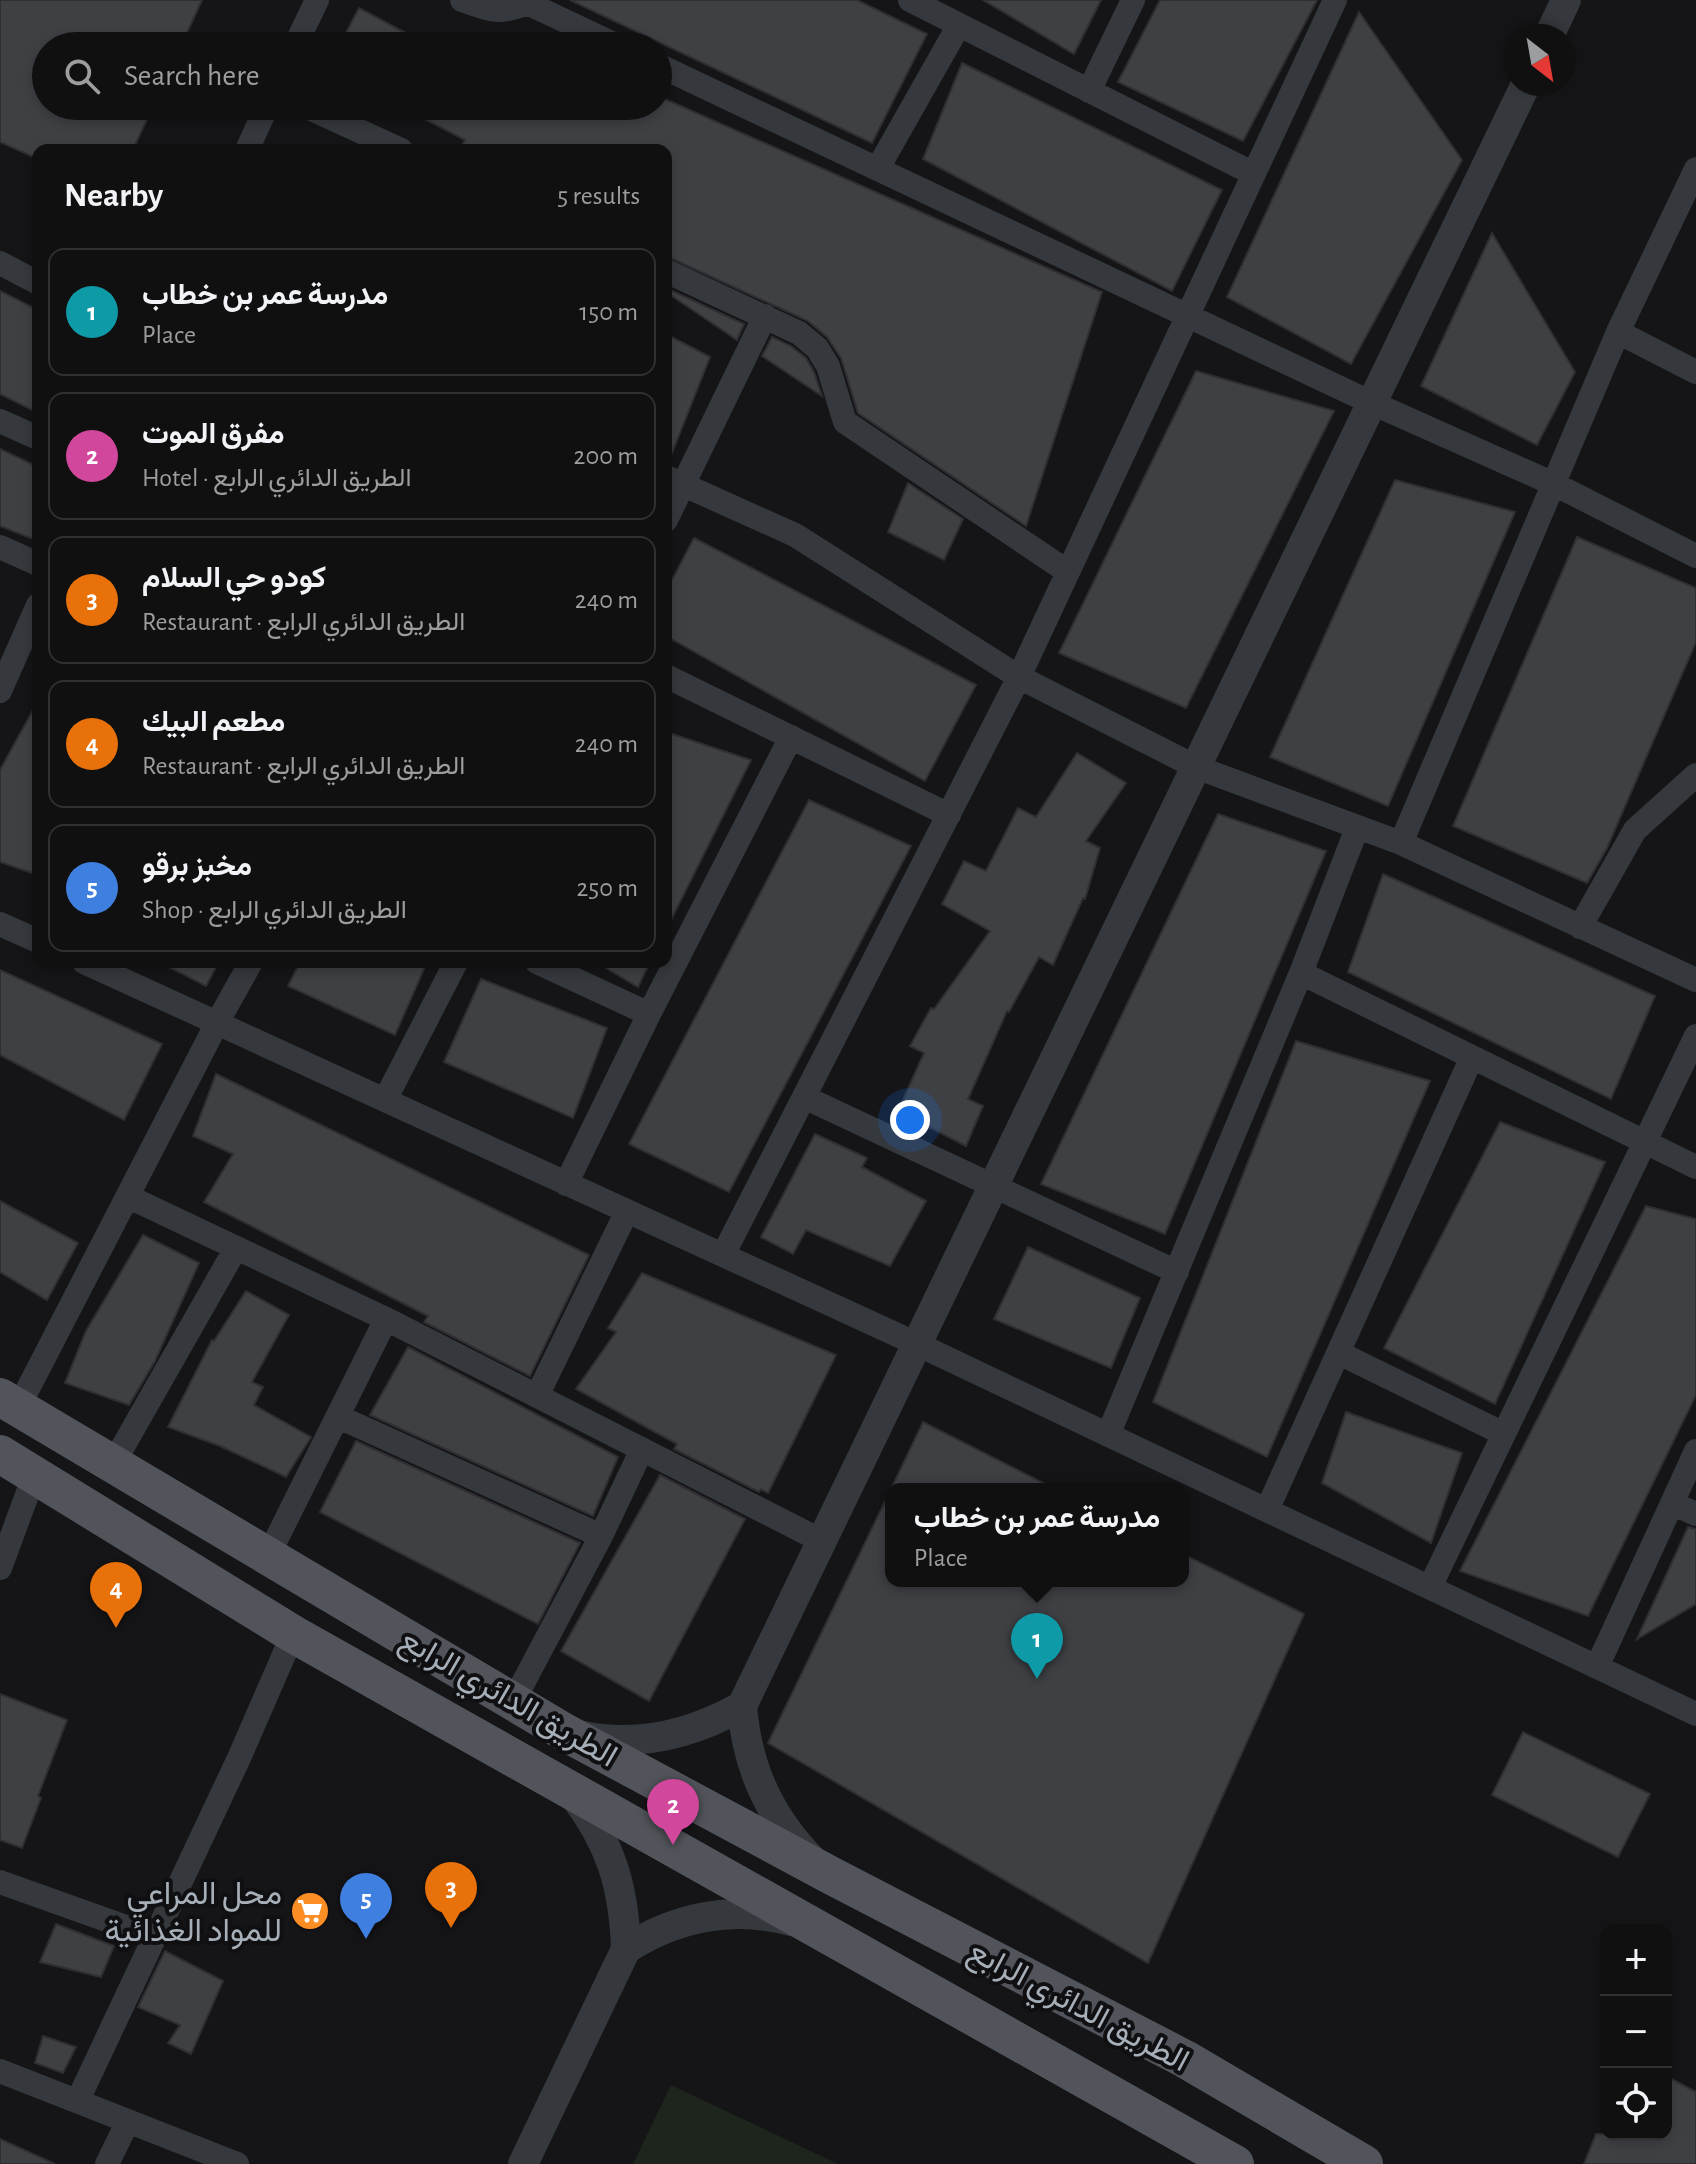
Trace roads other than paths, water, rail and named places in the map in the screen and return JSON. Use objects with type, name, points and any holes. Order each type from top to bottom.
[{"type":"main road","name":"الطريق الدائري الرابع","points":[[9,1403],[566,1733],[832,1876],[1185,2059],[1364,2164]]},
{"type":"main road","name":"الطريق الدائري الرابع","points":[[0,1454],[293,1634],[1235,2164]]},
{"type":"street","points":[[302,32],[317,0]]},
{"type":"street","points":[[462,0],[506,12],[528,2],[589,32]]},
{"type":"street","points":[[910,0],[1252,173]]},
{"type":"street","points":[[1089,91],[1133,0]]},
{"type":"street","points":[[723,1255],[1019,677],[1335,0]]},
{"type":"street","points":[[1555,24],[1566,0]]},
{"type":"street","points":[[878,168],[959,25]]},
{"type":"street","points":[[672,72],[1372,403],[1554,484],[1696,556]]},
{"type":"street","points":[[566,1733],[616,1740],[665,1736],[718,1720],[742,1706],[1520,96]]},
{"type":"street","points":[[250,144],[261,120]]},
{"type":"street","points":[[336,120],[388,144]]},
{"type":"street","points":[[1401,843],[1618,332],[1696,169]]},
{"type":"street","points":[[0,263],[32,280]]},
{"type":"street","points":[[672,274],[799,333],[817,348],[828,366],[845,422],[854,430],[1068,572]]},
{"type":"street","points":[[765,316],[674,481],[795,535],[1019,677],[1196,767],[1401,843],[1696,980]]},
{"type":"street","points":[[1618,332],[1696,372]]},
{"type":"street","points":[[0,421],[32,435]]},
{"type":"street","points":[[0,547],[32,561]]},
{"type":"street","points":[[0,691],[32,619]]},
{"type":"street","points":[[672,679],[949,815]]},
{"type":"street","points":[[566,1184],[791,737]]},
{"type":"street","points":[[1580,927],[1635,830],[1696,775]]},
{"type":"street","points":[[1108,1435],[1301,973],[1357,828]]},
{"type":"street","points":[[0,924],[32,938]]},
{"type":"street","points":[[97,968],[917,1344],[1696,1714]]},
{"type":"street","points":[[9,1403],[129,1197],[248,968]]},
{"type":"street","points":[[385,1100],[453,968]]},
{"type":"street","points":[[550,968],[649,1014]]},
{"type":"street","points":[[1301,973],[1696,1167]]},
{"type":"street","points":[[1430,1587],[1696,1036]]},
{"type":"street","points":[[1267,1510],[1472,1057]]},
{"type":"street","points":[[804,1097],[1177,1272]]},
{"type":"street","points":[[129,1197],[386,1319],[822,1541]]},
{"type":"street","points":[[537,1396],[627,1211]]},
{"type":"street","points":[[113,1464],[236,1248]]},
{"type":"street","points":[[268,1556],[386,1319]]},
{"type":"street","points":[[1339,1353],[1504,1434]]},
{"type":"street","points":[[339,1417],[601,1536]]},
{"type":"street","points":[[513,1702],[601,1536],[642,1449]]},
{"type":"street","points":[[1597,1667],[1696,1451]]},
{"type":"street","points":[[0,1568],[34,1476]]},
{"type":"street","points":[[1672,1503],[1696,1514]]},
{"type":"street","points":[[78,2100],[239,1758],[293,1634]]},
{"type":"street","points":[[742,1706],[749,1755],[767,1802],[795,1843],[832,1876]]},
{"type":"street","points":[[523,2164],[626,1949],[625,1914],[618,1880],[590,1816],[568,1788]]},
{"type":"street","points":[[0,1882],[154,1937]]},
{"type":"street","points":[[626,1949],[651,1933],[681,1921],[713,1915],[778,1917],[809,1927]]},
{"type":"street","points":[[0,2071],[237,2164]]},
{"type":"street","points":[[107,2164],[128,2121]]},
{"type":"place","name":"مطعم البيك","points":[[116,1628]]},
{"type":"place","name":"مدرسة عمر بن خطاب","points":[[1037,1679]]},
{"type":"place","name":"مفرق الموت","points":[[673,1845]]},
{"type":"place","name":"محل المراعي للمواد الغذائية","points":[[310,1911]]},
{"type":"place","name":"كودو حي السلام","points":[[451,1928]]},
{"type":"place","name":"مخبز برقو","points":[[366,1939]]}]
